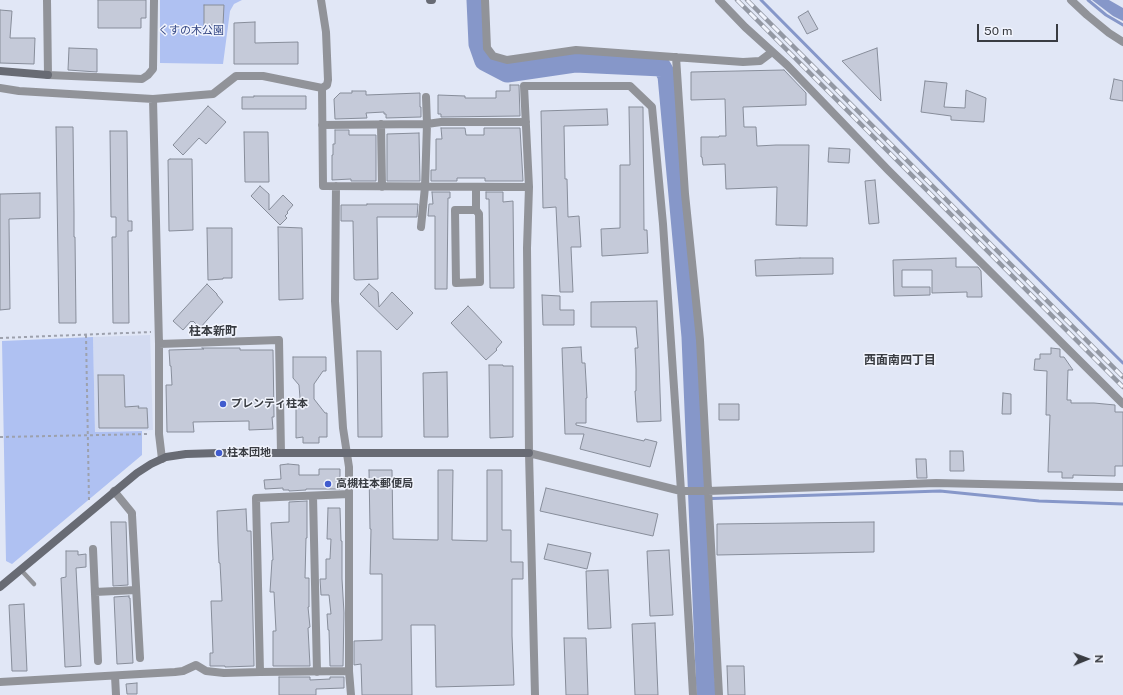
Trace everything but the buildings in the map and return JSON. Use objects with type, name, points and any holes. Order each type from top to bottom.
[{"type":"street","points":[[47,0],[48,75]]},
{"type":"street","points":[[0,71],[48,75],[142,79],[153,69],[154,0]]},
{"type":"street","points":[[0,88],[18,91],[153,99],[213,94],[236,76],[263,76],[322,88],[327,85],[328,80],[326,32],[321,0]]},
{"type":"street","points":[[485,0],[487,48],[493,56],[507,60],[576,50],[743,62],[760,61],[772,52]]},
{"type":"street","points":[[719,0],[745,27],[787,65],[888,170],[1123,404]]},
{"type":"street","points":[[1071,0],[1109,33],[1123,42]]},
{"type":"street","points":[[676,57],[685,194],[700,340],[719,695]]},
{"type":"street","points":[[535,695],[526,248],[529,187],[524,86],[630,86],[652,107],[663,224],[693,695]]},
{"type":"street","points":[[322,88],[323,186],[529,187]]},
{"type":"street","points":[[421,227],[425,187],[427,124],[426,97]]},
{"type":"street","points":[[153,99],[159,332],[159,434],[162,459]]},
{"type":"street","points":[[322,125],[427,124],[441,122],[526,122]]},
{"type":"street","points":[[381,124],[382,187]]},
{"type":"street","points":[[336,186],[335,300],[343,428],[349,467],[349,671],[351,695]]},
{"type":"street","points":[[476,187],[476,210],[479,214],[480,282],[456,283],[455,210],[476,210]]},
{"type":"street","points":[[159,344],[279,340],[281,453]]},
{"type":"street","points":[[1,584],[21,570],[114,491],[144,468],[162,459],[186,454],[529,453],[681,491],[936,483],[1123,487]]},
{"type":"street","points":[[114,491],[132,513],[140,658]]},
{"type":"street","points":[[260,672],[256,498],[349,494]]},
{"type":"street","points":[[313,496],[317,672]]},
{"type":"street","points":[[93,549],[98,662]]},
{"type":"street","points":[[95,592],[136,590]]},
{"type":"street","points":[[0,682],[175,672],[183,671],[196,665],[206,671],[224,673],[349,671]]},
{"type":"street","points":[[115,676],[116,695]]},
{"type":"lane","points":[[21,570],[34,584]]},
{"type":"path","points":[[0,338],[159,332]]},
{"type":"path","points":[[86,335],[89,512]]},
{"type":"path","points":[[0,437],[159,434]]},
{"type":"shaded area","points":[[1092,0],[1109,0],[1123,8],[1123,21],[1113,16]]},
{"type":"shaded area","points":[[150,335],[153,430],[95,432],[93,337]]},
{"type":"green space","name":"くすの木公園","points":[[160,0],[242,0],[234,4],[230,11],[223,64],[160,63]]},
{"type":"green space","points":[[93,337],[95,432],[142,431],[142,455],[12,564],[6,561],[2,341]]},
{"type":"waterway","points":[[476,0],[478,44],[484,61],[507,73],[575,63],[662,67],[667,76],[691,337],[706,695]]},
{"type":"waterway","points":[[761,0],[1123,363]]},
{"type":"waterway","points":[[1088,0],[1106,15],[1123,25]]},
{"type":"waterway","points":[[697,499],[940,491],[1039,501],[1123,504]]},
{"type":"railway","points":[[737,0],[1123,387]]},
{"type":"railway","points":[[747,0],[1123,377]]},
{"type":"place","name":"プレンティ柱本","points":[[223,404]]},
{"type":"place","name":"柱本団地","points":[[219,453]]},
{"type":"place","name":"高槻柱本郵便局","points":[[328,484]]},
{"type":"district","name":"柱本新町","points":[[213,331]]},
{"type":"district","name":"西面南四丁目","points":[[900,360]]}]
